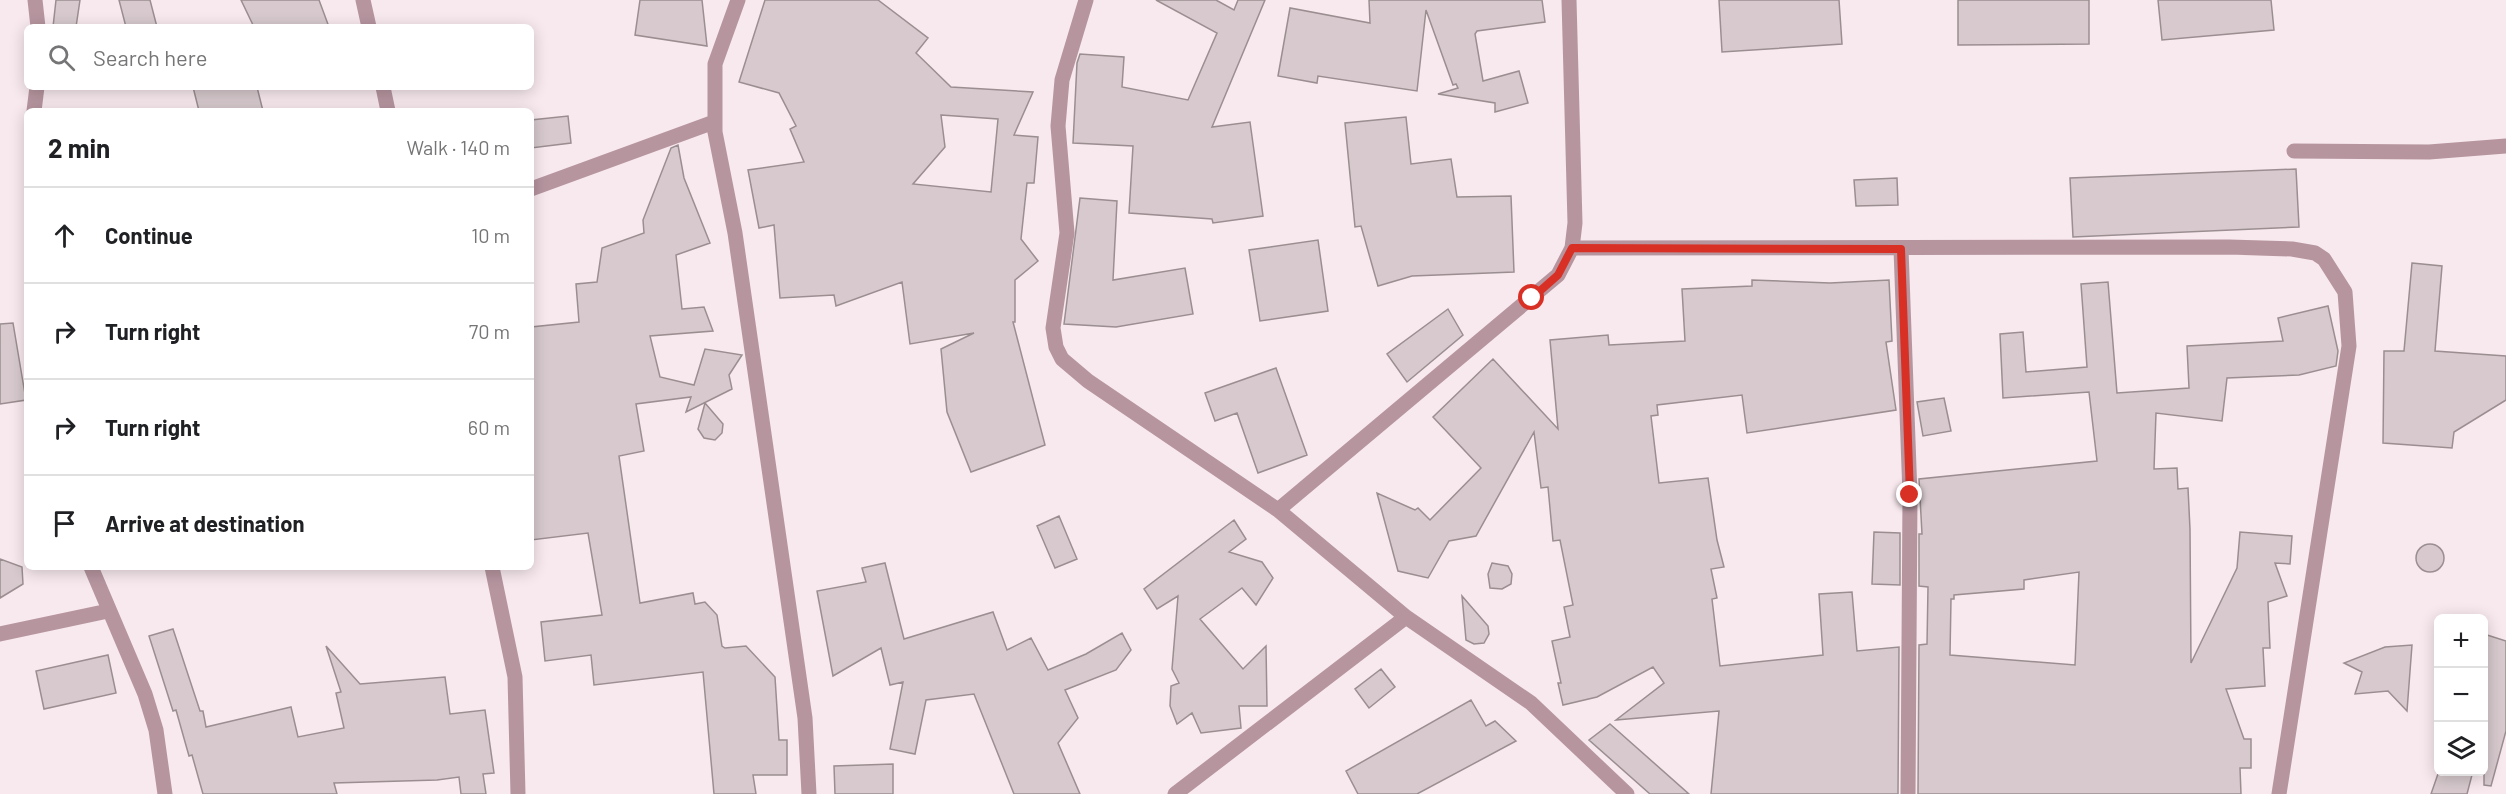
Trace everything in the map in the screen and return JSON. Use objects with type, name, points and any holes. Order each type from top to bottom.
[{"type":"street","points":[[35,0],[38,24]]},
{"type":"street","points":[[363,0],[368,24]]},
{"type":"street","points":[[738,0],[715,64],[714,122],[735,233],[805,718],[809,794]]},
{"type":"street","points":[[1086,0],[1062,80],[1058,126],[1067,233],[1053,328],[1056,347],[1062,359],[1088,381],[1278,510],[1406,617],[1531,703],[1627,794]]},
{"type":"street","points":[[1278,510],[1558,275],[1572,248],[1575,223],[1569,0]]},
{"type":"street","points":[[34,108],[36,90]]},
{"type":"street","points":[[384,90],[387,108]]},
{"type":"street","points":[[534,188],[714,122]]},
{"type":"street","points":[[2294,151],[2428,152],[2506,146]]},
{"type":"street","points":[[1572,248],[2229,247],[2292,249],[2315,253],[2324,259],[2345,292],[2349,346],[2279,794]]},
{"type":"street","points":[[1901,249],[1910,495],[1908,794]]},
{"type":"street","points":[[92,570],[145,694],[156,730],[165,794]]},
{"type":"street","points":[[493,570],[515,677],[518,794]]},
{"type":"street","points":[[0,634],[108,611]]},
{"type":"street","points":[[1175,794],[1406,617]]},
{"type":"building","points":[[56,0],[80,0],[76,24],[53,24]]},
{"type":"building","points":[[119,0],[150,0],[156,24],[125,24]]},
{"type":"building","points":[[241,0],[319,0],[328,24],[253,24]]},
{"type":"building","points":[[640,0],[702,0],[707,46],[635,35]]},
{"type":"building","points":[[765,0],[878,0],[928,38],[916,53],[951,87],[1033,92],[1014,135],[1038,137],[1034,183],[1027,183],[1021,239],[1038,261],[1015,280],[1015,322],[1013,322],[1045,445],[971,472],[947,412],[941,349],[974,333],[910,344],[902,282],[836,306],[834,295],[780,298],[774,225],[759,228],[748,170],[804,162],[790,129],[796,126],[779,93],[739,82]],"holes":[[[941,115],[998,119],[991,192],[913,184],[945,147]]]},
{"type":"building","points":[[1156,0],[1216,0],[1234,10],[1238,0],[1265,0],[1212,127],[1250,122],[1263,216],[1213,223],[1212,219],[1129,213],[1133,146],[1073,143],[1077,63],[1080,54],[1124,57],[1122,87],[1188,100],[1217,33]]},
{"type":"building","points":[[1369,0],[1542,0],[1545,22],[1477,31],[1475,34],[1483,81],[1519,71],[1528,103],[1495,112],[1495,103],[1438,94],[1458,88],[1456,84],[1453,85],[1426,10],[1417,91],[1318,76],[1317,83],[1278,76],[1290,8],[1370,23]]},
{"type":"building","points":[[1719,0],[1839,0],[1842,44],[1722,52]]},
{"type":"building","points":[[1958,0],[2089,0],[2089,44],[1958,45]]},
{"type":"building","points":[[2158,0],[2271,0],[2274,30],[2162,40]]},
{"type":"building","points":[[194,90],[258,90],[262,108],[198,108]]},
{"type":"building","points":[[568,116],[571,143],[534,148],[534,120]]},
{"type":"building","points":[[1406,117],[1411,164],[1451,159],[1457,197],[1511,196],[1514,272],[1412,276],[1378,286],[1361,226],[1355,227],[1345,123]]},
{"type":"building","points":[[678,145],[684,178],[710,243],[676,255],[682,309],[704,307],[713,331],[650,336],[660,377],[694,385],[705,349],[742,355],[729,375],[732,389],[686,412],[691,397],[636,404],[644,451],[619,456],[640,603],[693,593],[695,604],[705,602],[717,615],[722,646],[725,648],[746,646],[775,677],[779,740],[787,740],[787,775],[753,775],[756,794],[714,794],[703,672],[594,685],[591,655],[545,661],[541,622],[602,615],[588,533],[534,540],[534,327],[579,322],[576,284],[597,282],[602,248],[644,233],[643,220],[671,148]]},
{"type":"building","points":[[2296,169],[2299,227],[2073,237],[2070,178]]},
{"type":"building","points":[[1897,178],[1898,205],[1856,206],[1854,180]]},
{"type":"building","points":[[1080,198],[1117,201],[1113,280],[1185,268],[1193,314],[1116,327],[1064,324]]},
{"type":"building","points":[[1318,240],[1328,311],[1260,321],[1249,250]]},
{"type":"building","points":[[2412,263],[2442,266],[2435,351],[2506,356],[2506,400],[2454,432],[2452,448],[2383,443],[2384,351],[2404,351]]},
{"type":"building","points":[[1752,280],[1830,283],[1889,280],[1892,341],[1886,342],[1896,410],[1747,433],[1742,395],[1657,405],[1658,415],[1651,416],[1659,483],[1708,478],[1717,540],[1724,567],[1711,569],[1717,598],[1712,599],[1720,666],[1823,655],[1819,594],[1852,592],[1857,651],[1899,647],[1898,794],[1711,794],[1719,711],[1616,720],[1664,683],[1653,667],[1597,697],[1563,705],[1552,641],[1570,637],[1564,607],[1573,605],[1560,540],[1553,541],[1548,487],[1541,488],[1534,432],[1476,536],[1449,541],[1428,578],[1398,571],[1377,493],[1415,510],[1418,508],[1430,520],[1481,468],[1433,417],[1493,359],[1558,429],[1550,340],[1608,335],[1609,345],[1685,341],[1682,289],[1752,286]]},
{"type":"building","points":[[2108,282],[2117,393],[2189,388],[2187,346],[2283,341],[2278,318],[2328,306],[2338,351],[2336,366],[2299,375],[2227,378],[2222,421],[2156,413],[2154,469],[2177,468],[2178,489],[2188,488],[2191,663],[2237,568],[2240,532],[2292,536],[2290,564],[2275,563],[2287,596],[2268,602],[2270,648],[2263,648],[2265,686],[2226,689],[2244,739],[2251,739],[2251,768],[2240,768],[2241,794],[1918,794],[1919,645],[1927,644],[1928,587],[1919,586],[1919,534],[1922,534],[1919,479],[2097,461],[2089,392],[2003,398],[2000,334],[2023,332],[2026,372],[2087,367],[2081,284]],"holes":[[[2079,572],[2075,665],[1950,655],[1951,599],[1954,599],[1954,595],[2024,589],[2024,580]]]},
{"type":"building","points":[[1448,309],[1463,335],[1407,382],[1387,354]]},
{"type":"building","points":[[13,323],[24,400],[0,404],[0,324]]},
{"type":"building","points":[[1276,368],[1307,455],[1258,473],[1237,413],[1215,421],[1205,393]]},
{"type":"building","points":[[1944,398],[1951,431],[1923,436],[1917,402]]},
{"type":"building","points":[[705,403],[723,424],[722,433],[715,440],[704,438],[698,429]]},
{"type":"building","points":[[1059,516],[1077,559],[1055,568],[1037,526]]},
{"type":"building","points":[[1234,520],[1246,539],[1229,552],[1262,562],[1273,578],[1256,605],[1242,588],[1200,619],[1243,669],[1266,646],[1267,706],[1239,706],[1241,728],[1201,733],[1192,713],[1177,724],[1170,706],[1171,686],[1179,683],[1172,669],[1178,596],[1157,609],[1144,589]]},
{"type":"building","points":[[1874,532],[1900,533],[1900,585],[1872,584]]},
{"type":"building","points":[[2430,544],[2440,548],[2444,558],[2440,568],[2430,572],[2420,568],[2416,558],[2420,548]]},
{"type":"building","points":[[0,559],[22,567],[23,584],[0,598]]},
{"type":"building","points":[[885,563],[904,639],[993,612],[1007,650],[1031,638],[1048,670],[1086,654],[1122,633],[1131,650],[1116,670],[1065,690],[1078,718],[1058,743],[1080,794],[1014,794],[974,694],[926,700],[915,754],[890,749],[903,682],[890,685],[881,648],[833,676],[817,591],[866,582],[862,568]]},
{"type":"building","points":[[1492,563],[1508,566],[1512,574],[1511,584],[1502,589],[1490,588],[1488,574]]},
{"type":"building","points":[[1462,596],[1488,626],[1489,634],[1484,643],[1474,644],[1466,640]]},
{"type":"building","points":[[173,629],[200,711],[203,711],[206,727],[291,707],[298,737],[344,728],[336,693],[341,692],[326,646],[360,684],[445,677],[450,714],[485,710],[494,773],[483,774],[486,794],[461,794],[459,777],[437,780],[334,783],[337,794],[203,794],[192,755],[189,756],[176,710],[173,711],[149,636]]},
{"type":"building","points":[[2488,635],[2506,641],[2506,731],[2491,786],[2484,785],[2484,776],[2488,776]]},
{"type":"building","points":[[2412,645],[2407,711],[2388,691],[2355,694],[2362,672],[2344,663],[2385,647]]},
{"type":"building","points":[[108,655],[116,693],[44,709],[36,671]]},
{"type":"building","points":[[1381,669],[1395,687],[1369,708],[1355,689]]},
{"type":"building","points":[[1471,700],[1486,726],[1495,721],[1516,741],[1417,794],[1358,794],[1346,771]]},
{"type":"building","points":[[1610,724],[1689,794],[1650,794],[1589,740]]},
{"type":"building","points":[[893,764],[893,794],[835,794],[834,766]]},
{"type":"building","points":[[2437,776],[2472,776],[2467,794],[2431,794]]},
{"type":"route","points":[[1532,298],[1558,275],[1572,248],[1901,249],[1910,495]]}]
